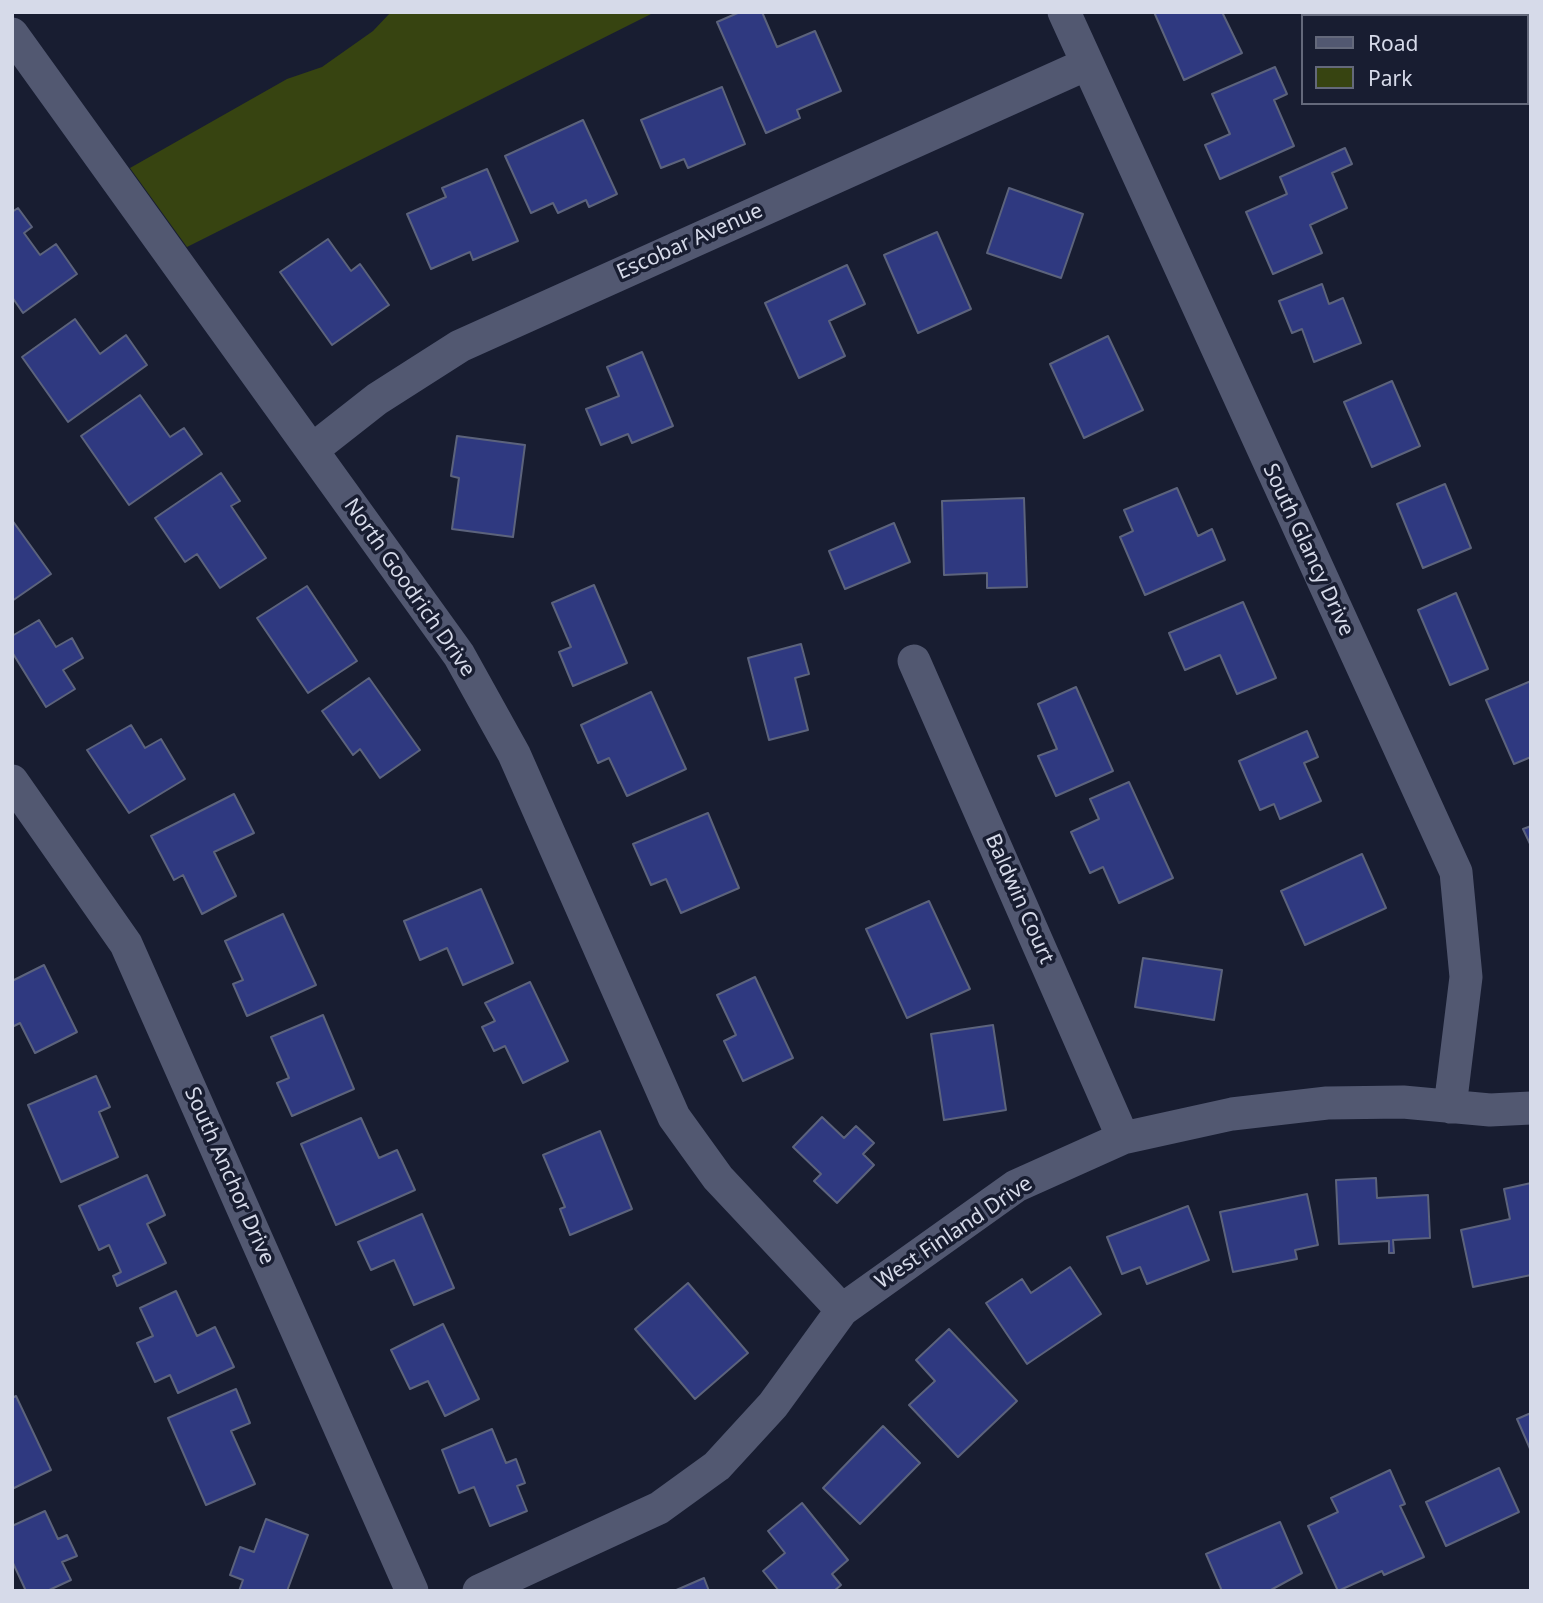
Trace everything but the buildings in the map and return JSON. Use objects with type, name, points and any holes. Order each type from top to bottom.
[{"type":"street","name":"South Glancy Drive","points":[[1064,12],[1456,872],[1466,977],[1450,1107]]},
{"type":"street","name":"North Goodrich Drive","points":[[12,34],[459,655],[514,754],[674,1117],[718,1178],[842,1310]]},
{"type":"street","name":"Escobar Avenue","points":[[312,450],[377,399],[460,346],[1087,64]]},
{"type":"street","name":"Baldwin Court","points":[[914,661],[1123,1138]]},
{"type":"street","name":"South Anchor Drive","points":[[12,780],[126,944],[412,1591]]},
{"type":"street","name":"West Finland Drive","points":[[479,1591],[659,1508],[717,1466],[773,1405],[842,1310],[1016,1186],[1123,1138],[1232,1114],[1327,1103],[1403,1102],[1490,1110],[1531,1108]]},
{"type":"green space","points":[[391,12],[655,12],[187,247],[130,168],[287,79],[322,67],[373,31]]}]
